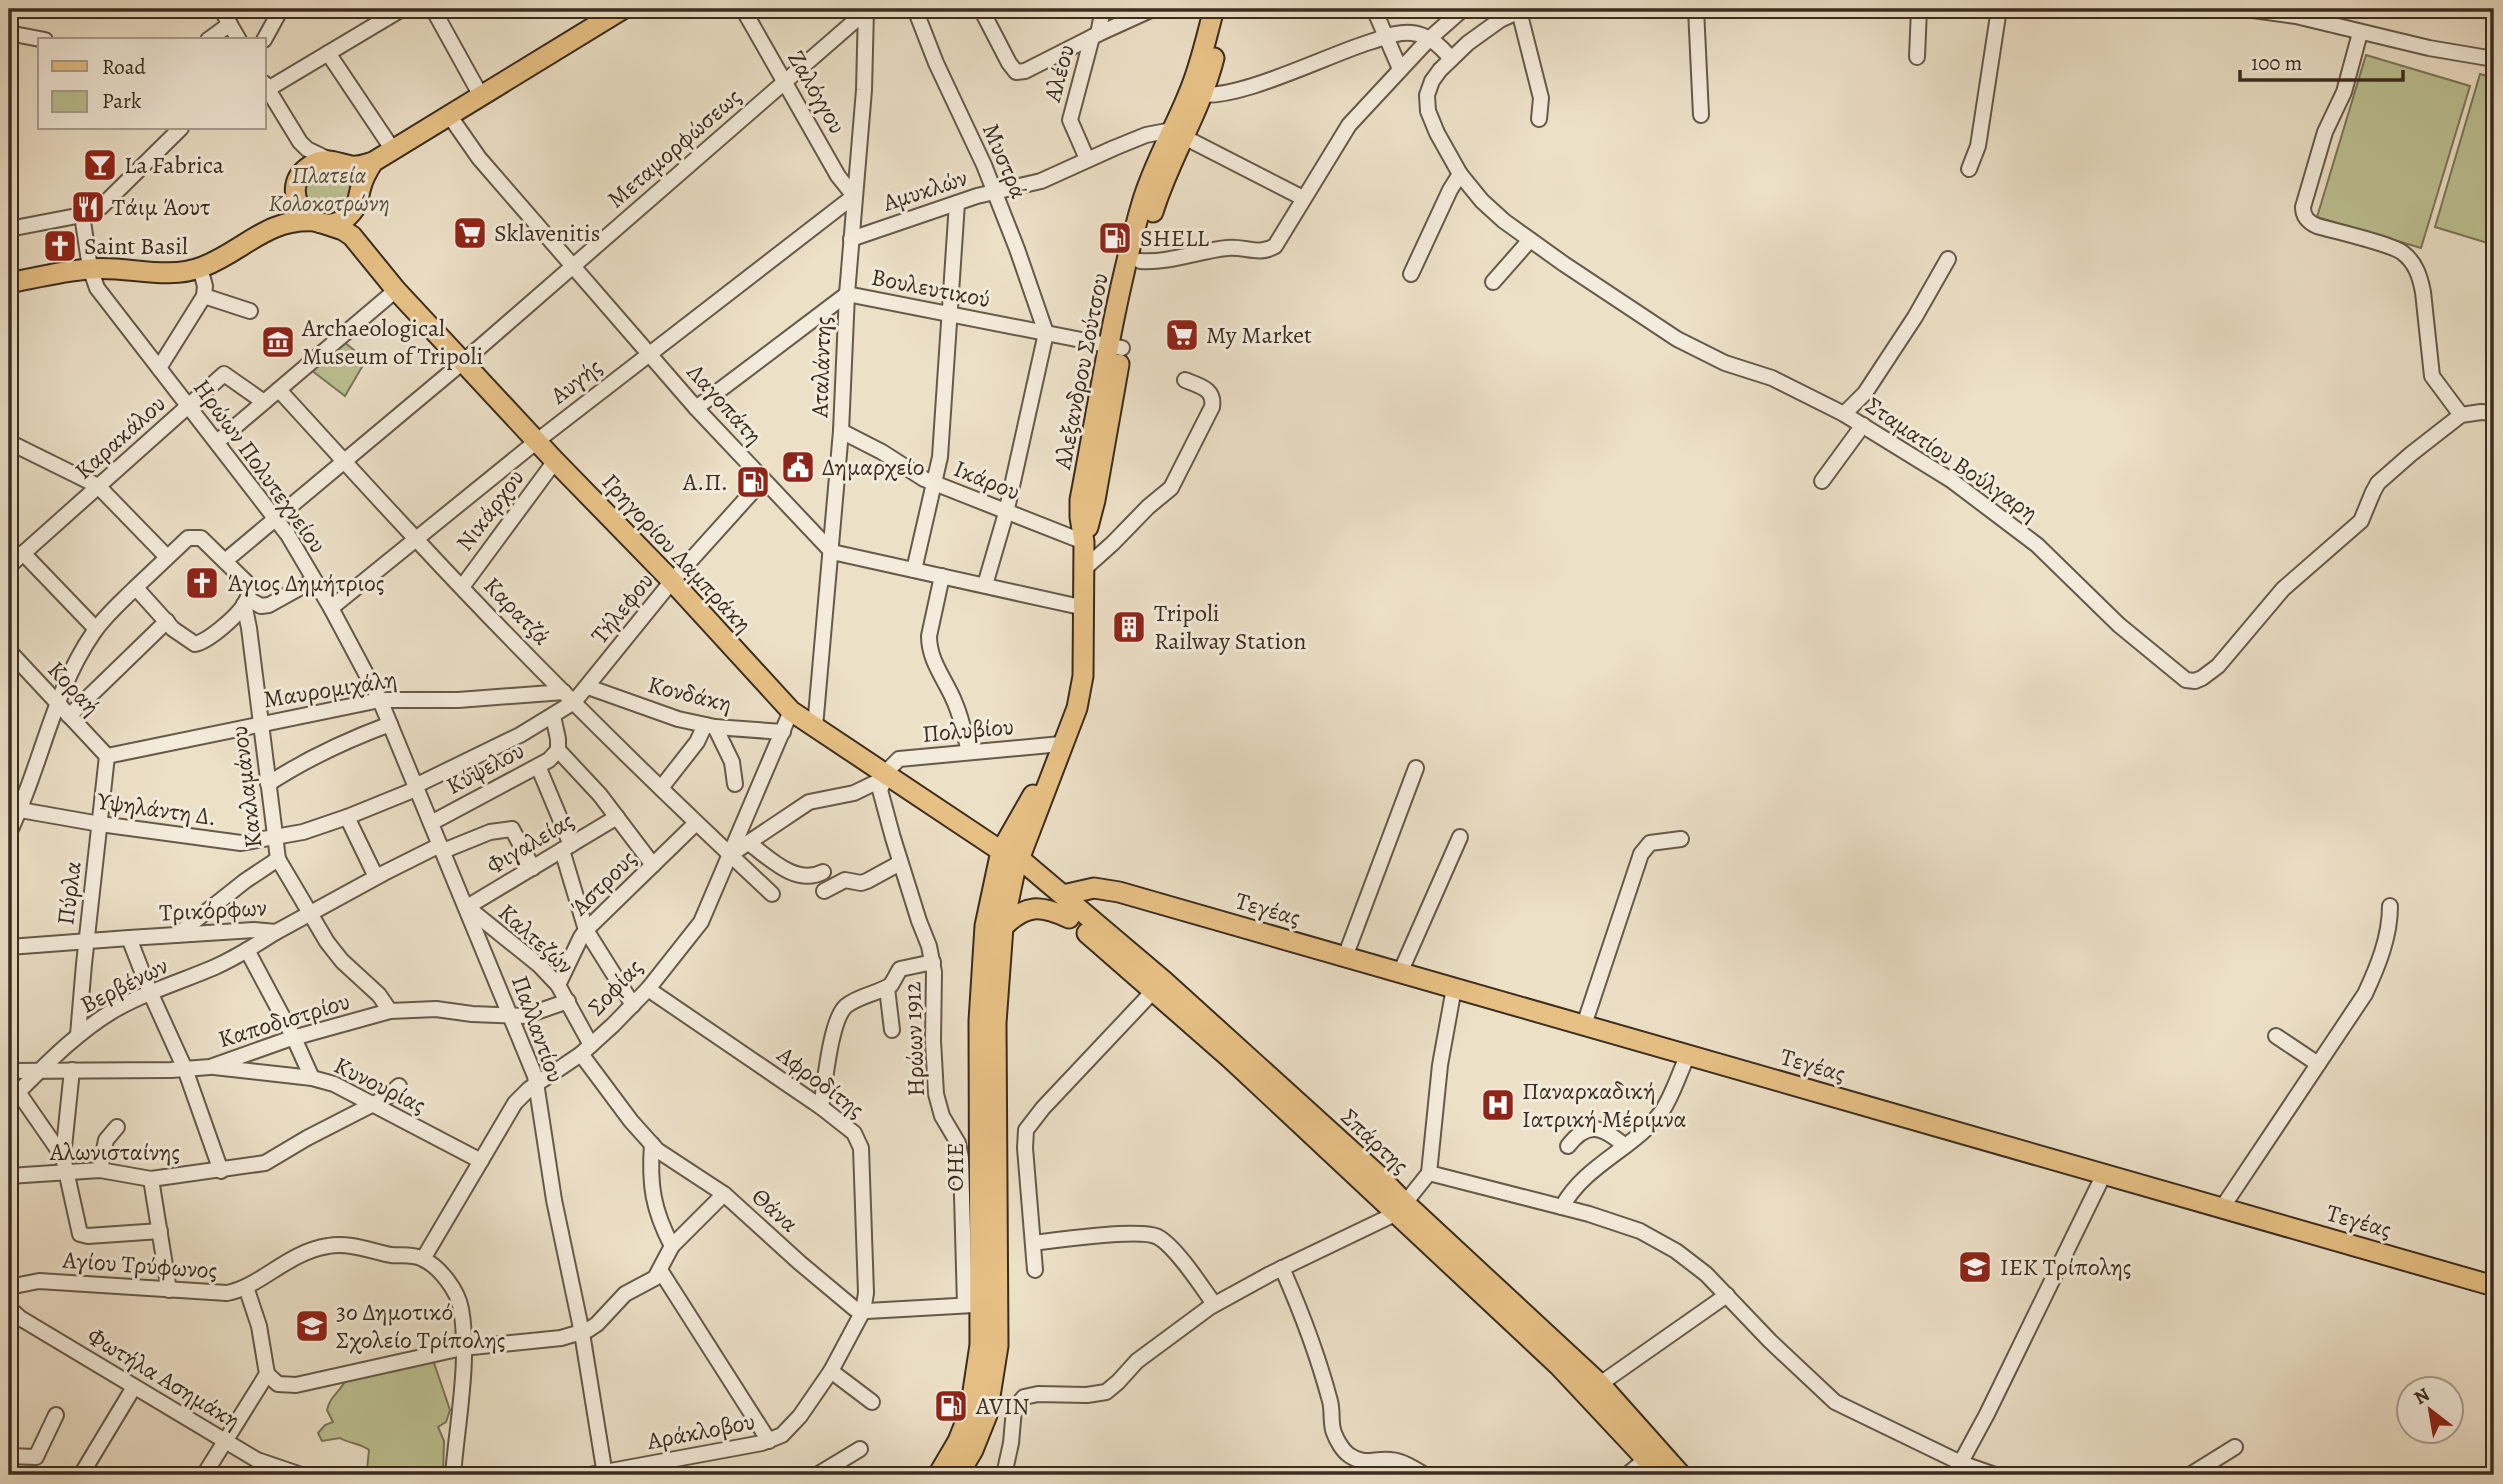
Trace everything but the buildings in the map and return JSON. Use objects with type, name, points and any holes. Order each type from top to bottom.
[{"type":"main road","points":[[320,223],[301,210],[296,192],[297,182],[311,165],[321,161],[353,166],[373,162],[623,9]]},
{"type":"main road","name":"Αλεξανδρου Σούτσου","points":[[1196,94],[1198,69],[1214,9]]},
{"type":"main road","name":"Αλεξανδρου Σούτσου","points":[[1116,346],[1155,205],[1178,135],[1227,9]]},
{"type":"main road","name":"Αλεξανδρου Σούτσου","points":[[1012,860],[1081,692],[1085,651],[1084,542],[1095,500],[1116,346],[1143,200],[1155,166],[1178,135]]},
{"type":"main road","points":[[337,162],[351,170],[360,190]]},
{"type":"main road","points":[[358,243],[353,224],[354,210],[373,162]]},
{"type":"main road","points":[[9,283],[90,268],[180,273],[200,268],[215,262],[268,229],[283,214],[296,192]]},
{"type":"main road","points":[[268,229],[292,221],[336,223],[354,210]]},
{"type":"main road","name":"Γρηγορίου Λαμπράκη","points":[[320,223],[343,230],[358,243],[396,290],[555,461],[672,581],[791,711],[1012,860]]},
{"type":"main road","name":"Σπάρτης","points":[[1012,860],[1062,895],[1099,926],[1159,986]]},
{"type":"main road","name":"Σπάρτης","points":[[1012,860],[1069,918],[1159,986],[1378,1175],[1401,1208],[1558,1365],[1661,1475]]},
{"type":"main road","name":"ΟΗΕ","points":[[958,1475],[976,1441],[991,1398],[998,1346],[980,1305],[996,1023],[1003,927],[1012,860]]},
{"type":"main road","name":"ΟΗΕ","points":[[938,1475],[970,1411],[980,1345],[979,1021],[985,926],[1012,860]]},
{"type":"main road","name":"Τεγέας","points":[[1062,895],[1094,888],[1119,892],[2494,1286]]},
{"type":"main road","points":[[1099,926],[1104,902],[1119,892]]},
{"type":"main road","points":[[1003,927],[1021,913],[1036,908],[1052,910],[1069,918]]},
{"type":"main road","name":"Σπάρτης","points":[[1401,1208],[1600,1384],[1681,1475]]},
{"type":"street","points":[[221,9],[238,38]]},
{"type":"street","points":[[265,38],[281,9]]},
{"type":"street","points":[[337,162],[307,149],[300,142],[266,86],[402,9]]},
{"type":"street","points":[[433,9],[481,96]]},
{"type":"street","name":"Ζαλόγγου","points":[[743,9],[838,176],[854,195]]},
{"type":"street","name":"Μυστρά","points":[[915,9],[936,63],[995,192],[1034,293],[1046,333]]},
{"type":"street","points":[[981,9],[1009,64],[1016,72],[1025,71],[1153,9]]},
{"type":"street","name":"Αλέου","points":[[1087,159],[1070,120],[1103,9]]},
{"type":"street","points":[[1374,9],[1400,69]]},
{"type":"street","points":[[1140,261],[1159,262],[1228,248],[1268,251],[1275,246],[1349,125],[1429,39],[1463,9]]},
{"type":"street","points":[[1696,9],[1701,115]]},
{"type":"street","points":[[1917,57],[1919,9]]},
{"type":"street","points":[[1969,169],[1978,146],[1999,9]]},
{"type":"street","points":[[2246,9],[2296,16],[2360,33],[2494,60]]},
{"type":"street","name":"Μεταμορφώσεως","points":[[225,561],[575,266],[866,10]]},
{"type":"street","name":"Αταλάντης","points":[[815,727],[841,431],[847,294],[864,90],[866,10]]},
{"type":"street","points":[[1522,10],[1541,98],[1539,119]]},
{"type":"street","name":"Σταματίου Βούλγαρη","points":[[1522,10],[1481,33],[1451,59],[1432,81],[1427,95],[1428,111],[1437,134],[1460,174],[1482,201],[1530,240],[1677,339],[1725,363],[1772,378],[1844,414],[1951,480],[2037,545],[2139,642],[2179,676],[2195,681],[2218,666],[2283,589],[2361,521],[2378,483],[2461,415]]},
{"type":"street","points":[[211,38],[230,24]]},
{"type":"street","points":[[1196,94],[1220,95],[1386,37],[1411,33],[1439,45],[1451,59]]},
{"type":"street","points":[[2360,33],[2344,92],[2325,132],[2303,213],[2317,226],[2399,249],[2412,262],[2423,292],[2432,376],[2461,415],[2494,413]]},
{"type":"street","points":[[19,35],[38,39]]},
{"type":"street","points":[[328,53],[393,150]]},
{"type":"street","name":"Λαγοπάτη","points":[[449,115],[479,158],[696,408],[832,552]]},
{"type":"street","points":[[9,229],[82,215],[101,207],[179,130]]},
{"type":"street","name":"Αμυκλών","points":[[851,239],[957,203],[1041,181],[1146,135],[1161,132],[1178,135]]},
{"type":"street","points":[[1178,135],[1303,198]]},
{"type":"street","points":[[1411,274],[1460,174]]},
{"type":"street","name":"Αυγής","points":[[331,608],[537,441],[854,195]]},
{"type":"street","points":[[914,570],[940,457],[957,203]]},
{"type":"street","name":"Ηρώων Πολυτεχνείου","points":[[82,215],[90,268],[97,288],[288,535],[380,700]]},
{"type":"street","points":[[1493,282],[1530,240]]},
{"type":"street","points":[[1844,414],[1865,393],[1915,317],[1948,258]]},
{"type":"street","points":[[159,368],[204,296],[205,286],[200,268]]},
{"type":"street","points":[[217,442],[396,290]]},
{"type":"street","name":"Βουλευτικού","points":[[696,408],[847,294],[1116,346]]},
{"type":"street","points":[[204,296],[250,311]]},
{"type":"street","points":[[985,585],[1006,513],[1046,333]]},
{"type":"street","name":"Καρακάλου","points":[[9,566],[224,374],[264,402]]},
{"type":"street","points":[[1084,569],[1148,508],[1168,493],[1178,477],[1212,407],[1213,399],[1210,392],[1185,380]]},
{"type":"street","name":"Καρατζά","points":[[279,390],[416,540],[569,697],[772,894]]},
{"type":"street","points":[[1822,481],[1863,425]]},
{"type":"street","name":"Ικάρου","points":[[841,431],[872,446],[914,474],[935,484],[1084,542]]},
{"type":"street","points":[[9,442],[98,486],[167,557]]},
{"type":"street","name":"Νικάρχου","points":[[462,587],[555,461]]},
{"type":"street","name":"Τήλεφου","points":[[569,697],[588,687],[672,581],[763,480]]},
{"type":"street","points":[[9,833],[15,808],[77,662],[96,629],[136,588],[167,557],[188,538],[201,538],[246,582],[246,602],[204,642],[195,644],[167,621],[136,588]]},
{"type":"street","points":[[832,552],[1085,608]]},
{"type":"street","points":[[23,553],[96,629]]},
{"type":"street","points":[[942,576],[929,645],[936,666],[955,702],[969,752]]},
{"type":"street","points":[[246,602],[269,605],[314,580]]},
{"type":"street","name":"Κακλαμάνου","points":[[246,602],[278,859],[308,914],[342,961],[379,995],[390,1011]]},
{"type":"street","points":[[69,716],[167,621]]},
{"type":"street","name":"Κοραή","points":[[9,651],[107,756]]},
{"type":"street","name":"Κονδάκη","points":[[588,687],[678,719],[710,726],[783,732]]},
{"type":"street","name":"Μαυρομιχάλη","points":[[107,756],[380,700],[569,697]]},
{"type":"street","name":"Υψηλάντη Δ.","points":[[15,808],[100,824],[234,843],[303,832],[347,817],[416,787],[520,735],[553,716],[569,697]]},
{"type":"street","name":"Παλλαντίου","points":[[380,700],[512,1017],[537,1084],[554,1200],[582,1333],[599,1474]]},
{"type":"street","name":"Σοφίας","points":[[423,1259],[515,1103],[586,1050],[633,1005],[701,922],[791,711]]},
{"type":"street","points":[[553,716],[558,750],[617,817],[653,865]]},
{"type":"street","points":[[268,785],[332,748],[390,724]]},
{"type":"street","points":[[662,788],[710,726],[732,762],[735,784]]},
{"type":"street","name":"Πολυβίου","points":[[888,776],[891,766],[899,759],[1061,744]]},
{"type":"street","name":"Κύψελου","points":[[431,823],[538,766],[553,757],[558,750]]},
{"type":"street","name":"Πύρλα","points":[[78,1035],[107,756]]},
{"type":"street","points":[[538,766],[567,847],[586,930],[633,1005]]},
{"type":"street","points":[[1346,957],[1416,768]]},
{"type":"street","points":[[730,855],[809,802],[854,793],[888,776]]},
{"type":"street","name":"Ηρώων 1912","points":[[888,776],[880,790],[900,863],[933,962],[936,1094],[942,1116],[958,1143],[980,1305]]},
{"type":"street","points":[[347,817],[376,877]]},
{"type":"street","name":"Φιγαλείας","points":[[467,907],[617,817]]},
{"type":"street","name":"Άστρους","points":[[558,985],[586,930],[696,823]]},
{"type":"street","name":"Τρικόρφων","points":[[9,947],[254,930],[276,932],[376,877],[441,848],[490,832],[512,829],[533,867]]},
{"type":"street","points":[[1400,973],[1460,837]]},
{"type":"street","points":[[1584,1025],[1641,854],[1650,843],[1681,839]]},
{"type":"street","points":[[749,843],[787,870],[802,877],[815,876],[822,872]]},
{"type":"street","points":[[177,935],[245,881],[278,859]]},
{"type":"street","points":[[824,891],[845,880],[861,883],[867,881],[900,863]]},
{"type":"street","points":[[2222,1208],[2365,994],[2380,962],[2390,920],[2390,906]]},
{"type":"street","name":"Καλτεζών","points":[[467,907],[539,965],[558,985],[568,1001],[586,1050]]},
{"type":"street","name":"Βερβένων","points":[[13,1097],[78,1035],[113,1011],[150,992],[216,966],[276,932]]},
{"type":"street","points":[[129,938],[185,1069],[221,1171]]},
{"type":"street","name":"Κυνουρίας","points":[[247,950],[312,1078],[334,1084],[481,1161]]},
{"type":"street","points":[[821,1107],[828,1057],[841,1012],[858,998],[894,983],[900,969],[933,962]]},
{"type":"street","points":[[1035,1270],[1024,1136],[1028,1125],[1159,986]]},
{"type":"street","points":[[887,988],[892,1030]]},
{"type":"street","points":[[1004,1475],[1011,1443],[1013,1415],[1019,1401],[1033,1394],[1087,1395],[1106,1392],[1137,1361],[1214,1304],[1401,1208],[1430,1173],[1440,1065],[1454,988]]},
{"type":"street","name":"Αφροδίτης","points":[[648,989],[821,1107],[854,1133],[861,1148],[866,1288],[863,1311]]},
{"type":"street","name":"Καποδιστρίου","points":[[9,1071],[210,1067],[294,1038],[390,1011],[436,1009],[512,1017],[539,1013],[568,1001]]},
{"type":"street","points":[[2276,1036],[2318,1064]]},
{"type":"street","name":"Θάνα","points":[[586,1050],[631,1121],[652,1144],[673,1162],[724,1194],[840,1297],[855,1309],[863,1311]]},
{"type":"street","points":[[1562,1207],[1571,1191],[1661,1112],[1688,1055]]},
{"type":"street","points":[[210,1067],[312,1078]]},
{"type":"street","points":[[72,1070],[63,1157],[82,1236],[160,1231]]},
{"type":"street","name":"Αλωνισταίνης","points":[[9,1176],[100,1170],[150,1179],[265,1163],[307,1138],[373,1105],[392,1094],[399,1086]]},
{"type":"street","points":[[13,1097],[63,1157]]},
{"type":"street","points":[[100,1170],[106,1140],[117,1127]]},
{"type":"street","points":[[1568,1146],[1579,1133],[1592,1128],[1606,1131],[1625,1146]]},
{"type":"street","points":[[652,1144],[651,1178],[654,1204],[672,1246]]},
{"type":"street","points":[[1430,1173],[1607,1219],[1640,1231],[1676,1251],[1706,1274],[1770,1341],[1835,1402],[1957,1469],[1995,1475]]},
{"type":"street","points":[[1957,1469],[1987,1414],[2104,1174]]},
{"type":"street","points":[[150,1179],[169,1290]]},
{"type":"street","points":[[246,1287],[259,1326],[267,1374],[278,1384],[296,1385],[463,1348],[561,1338],[582,1333],[597,1324],[625,1294],[655,1278],[672,1246],[724,1194]]},
{"type":"street","points":[[1033,1243],[1083,1237],[1136,1234],[1156,1236],[1170,1246],[1214,1304]]},
{"type":"street","name":"Αγίου Τρύφωνος","points":[[9,1287],[39,1281],[226,1293],[246,1287],[294,1257],[328,1246],[348,1245],[423,1259]]},
{"type":"street","points":[[423,1259],[443,1277],[456,1295],[461,1309],[463,1348],[453,1475]]},
{"type":"street","points":[[1282,1268],[1319,1366],[1331,1404],[1334,1434],[1340,1446],[1346,1453],[1363,1462],[1391,1460],[1425,1475]]},
{"type":"street","points":[[660,1270],[769,1441]]},
{"type":"street","points":[[1600,1384],[1727,1294]]},
{"type":"street","points":[[863,1311],[980,1305]]},
{"type":"street","name":"Φωτήλα Ασημάκη","points":[[9,1308],[20,1318],[257,1460],[301,1475]]},
{"type":"street","name":"Αράκλοβου","points":[[599,1474],[769,1441],[791,1427],[831,1371],[863,1311]]},
{"type":"street","points":[[831,1371],[872,1402]]},
{"type":"street","points":[[204,1475],[267,1374]]},
{"type":"street","points":[[81,1475],[134,1387]]},
{"type":"street","points":[[9,1456],[36,1457],[57,1415]]},
{"type":"street","points":[[2190,1475],[2235,1447]]},
{"type":"street","points":[[817,1475],[860,1449]]},
{"type":"street","points":[[1627,1475],[1646,1459]]},
{"type":"green space","points":[[2366,55],[2470,86],[2421,248],[2317,217]]},
{"type":"green space","points":[[2480,74],[2494,78],[2494,245],[2435,227]]},
{"type":"green space","name":"Πλατεία Κολοκοτρώνη","points":[[314,169],[346,172],[350,178],[350,197],[338,211],[321,211],[307,200],[305,183]]},
{"type":"green space","points":[[343,341],[366,360],[345,396],[311,370]]},
{"type":"green space","points":[[433,1360],[450,1410],[446,1422],[438,1427],[444,1441],[443,1475],[369,1475],[369,1450],[340,1438],[322,1441],[318,1433],[325,1425],[333,1422],[327,1410],[328,1405],[346,1380]]},
{"type":"place","name":"La Fabrica","points":[[100,165]]},
{"type":"place","name":"Τάιμ Άουτ","points":[[88,207]]},
{"type":"place","name":"Sklavenitis","points":[[470,233]]},
{"type":"place","name":"SHELL","points":[[1115,238]]},
{"type":"place","name":"Saint Basil","points":[[60,246]]},
{"type":"place","name":"My Market","points":[[1182,335]]},
{"type":"place","name":"Archaeological Museum of Tripoli","points":[[278,342]]},
{"type":"place","name":"Δημαρχείο","points":[[798,467]]},
{"type":"place","name":"Α.Π.","points":[[753,482]]},
{"type":"place","name":"Άγιος Δημήτριος","points":[[202,583]]},
{"type":"place","name":"Tripoli Railway Station","points":[[1129,627]]},
{"type":"place","name":"Παναρκαδική Ιατρική Μέριμνα","points":[[1498,1105]]},
{"type":"place","name":"ΙΕΚ Τρίπολης","points":[[1975,1267]]},
{"type":"place","name":"3ο Δημοτικό Σχολείο Τρίπολης","points":[[312,1326]]},
{"type":"place","name":"AVIN","points":[[951,1406]]}]
